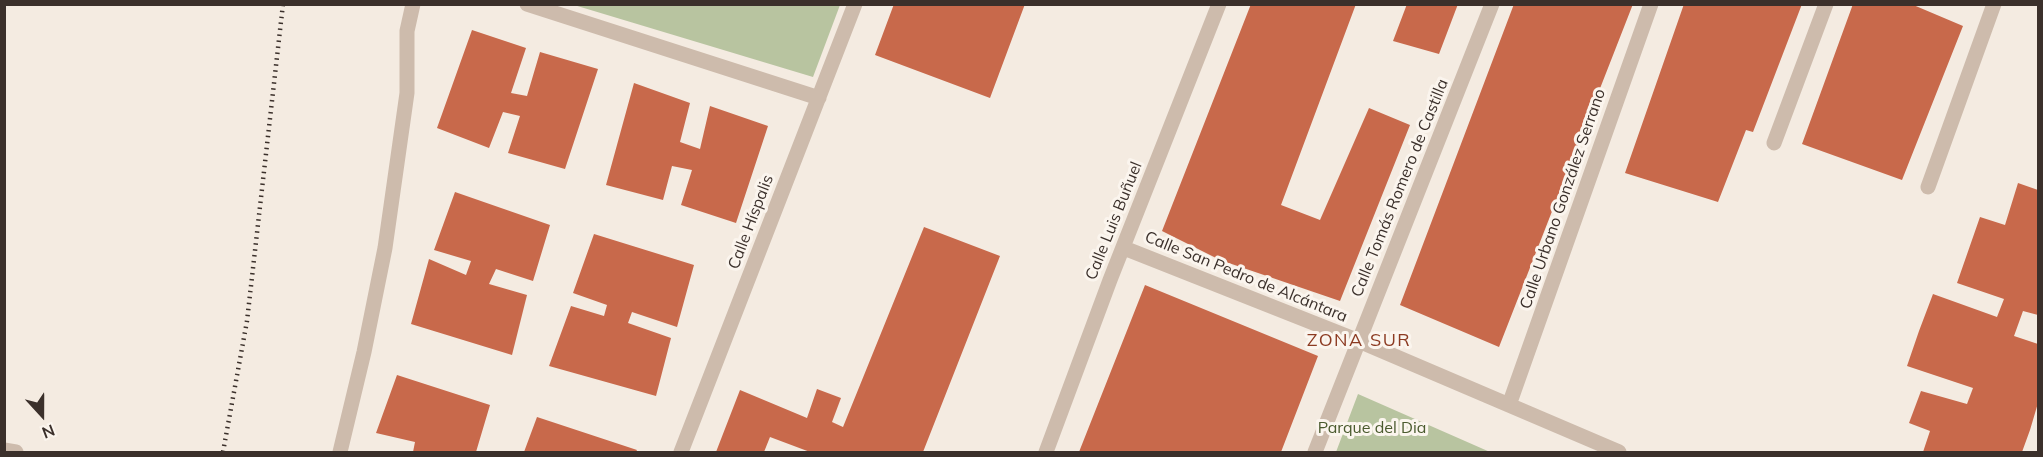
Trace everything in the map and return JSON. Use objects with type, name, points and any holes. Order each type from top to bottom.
[{"type":"street","points":[[340,453],[385,248],[407,93],[407,31],[413,4]]},
{"type":"street","points":[[527,4],[819,98]]},
{"type":"street","name":"Calle Híspalis","points":[[681,453],[855,4]]},
{"type":"street","name":"Calle Luis Buñuel","points":[[1046,453],[1219,4]]},
{"type":"street","name":"Calle Tomás Romero de Castilla","points":[[1315,453],[1492,4]]},
{"type":"street","name":"Calle Urbano González Serrano","points":[[1509,405],[1651,4]]},
{"type":"street","points":[[1774,143],[1826,4]]},
{"type":"street","points":[[1928,187],[1994,4]]},
{"type":"street","name":"Calle San Pedro de Alcántara","points":[[1124,248],[1359,341],[1619,453]]},
{"type":"street","points":[[4,450],[16,453]]},
{"type":"green space","points":[[840,4],[813,77],[574,5]]},
{"type":"green space","name":"Parque del Dia","points":[[1358,394],[1490,452],[1336,452]]},
{"type":"building","points":[[894,4],[1025,4],[990,98],[875,55]]},
{"type":"building","points":[[1251,4],[1356,4],[1281,205],[1320,220],[1369,108],[1410,125],[1340,301],[1220,260],[1162,231]]},
{"type":"building","points":[[1407,4],[1458,4],[1439,54],[1393,41]]},
{"type":"building","points":[[1514,4],[1633,4],[1499,347],[1400,305]]},
{"type":"building","points":[[1684,4],[1802,4],[1753,132],[1746,130],[1718,202],[1625,173]]},
{"type":"building","points":[[1853,4],[1911,4],[1963,26],[1902,180],[1802,144]]},
{"type":"building","points":[[472,30],[526,48],[511,93],[527,96],[540,52],[598,69],[565,169],[508,153],[520,116],[503,112],[489,148],[437,128]]},
{"type":"building","points":[[634,83],[690,103],[680,142],[700,149],[710,106],[768,126],[736,223],[681,205],[692,170],[672,166],[663,200],[606,185]]},
{"type":"building","points":[[2018,183],[2038,190],[2038,315],[2023,311],[2014,336],[2038,344],[2038,403],[2030,430],[2022,452],[1923,452],[1930,431],[1909,423],[1921,391],[1967,404],[1973,388],[1907,366],[1919,331],[1933,294],[1997,317],[2004,299],[1957,283],[1980,217],[2005,225]]},
{"type":"building","points":[[455,192],[550,225],[533,281],[496,269],[489,284],[527,295],[512,355],[411,324],[429,259],[466,275],[471,261],[434,250]]},
{"type":"building","points":[[924,227],[1000,256],[923,452],[810,452],[770,437],[764,452],[716,452],[740,390],[807,418],[817,389],[841,398],[832,422],[843,427]]},
{"type":"building","points":[[594,234],[694,265],[677,327],[632,312],[628,323],[671,338],[656,396],[549,366],[571,306],[604,316],[607,305],[573,293]]},
{"type":"building","points":[[1145,285],[1318,356],[1281,452],[1079,452]]},
{"type":"building","points":[[397,375],[490,405],[476,452],[413,452],[415,442],[376,433]]},
{"type":"building","points":[[537,417],[637,450],[636,452],[524,452]]},
{"type":"railway","points":[[223,452],[247,321],[283,4]]},
{"type":"district","name":"ZONA SUR","points":[[1359,341]]}]
